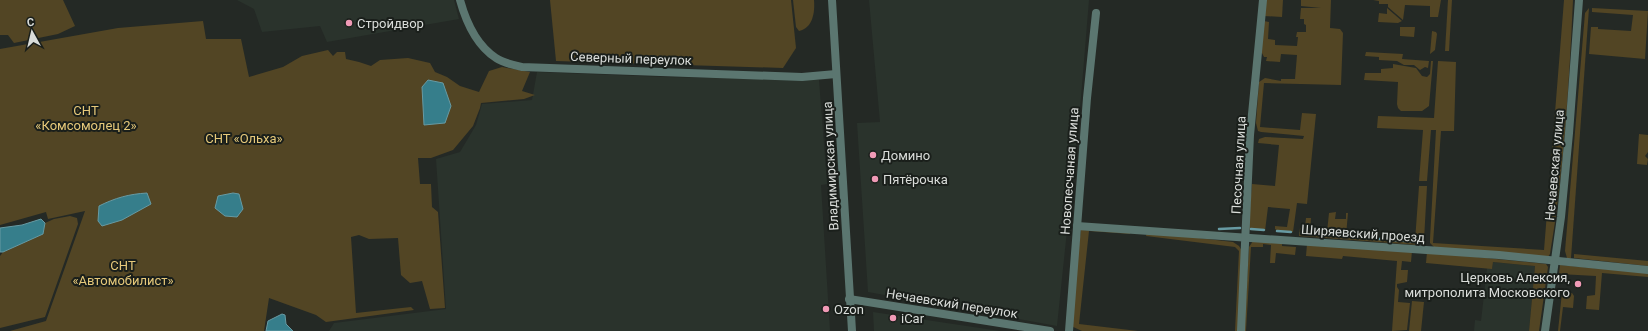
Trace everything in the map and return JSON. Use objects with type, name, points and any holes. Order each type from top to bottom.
[{"type":"street","name":"Северный переулок","points":[[460,0],[467,22],[472,32],[482,45],[496,58],[507,63],[522,66],[802,76],[836,74]]},
{"type":"street","name":"Владимирская улица","points":[[832,0],[852,331]]},
{"type":"street","name":"Песочная улица","points":[[1241,331],[1250,135],[1263,0]]},
{"type":"street","name":"Нечаевская улица","points":[[1546,331],[1570,134],[1579,0]]},
{"type":"street","name":"Новопесчаная улица","points":[[1069,331],[1087,98],[1096,13]]},
{"type":"street","name":"Ширяевский проезд","points":[[1077,226],[1492,254],[1648,270]]},
{"type":"street","name":"Нечаевский переулок","points":[[849,298],[1050,331]]},
{"type":"shaded area","name":"Стройдвор","points":[[237,0],[454,0],[459,19],[327,42],[320,26],[262,32],[254,9]]},
{"type":"shaded area","points":[[869,0],[1089,0],[1081,97],[1057,326],[868,292],[857,123],[880,122]]},
{"type":"shaded area","points":[[537,72],[664,77],[819,80],[827,184],[821,185],[830,331],[329,331],[334,323],[446,309],[436,159],[460,152],[476,125],[482,104],[532,100]]},
{"type":"shaded area","points":[[1493,262],[1535,266],[1529,331],[1474,331],[1475,320],[1481,321],[1487,268],[1492,268]]},
{"type":"shaded area","points":[[873,312],[1000,331],[874,331]]},
{"type":"green space","points":[[0,0],[63,0],[75,26],[58,34],[14,43],[8,35],[0,35]]},
{"type":"green space","points":[[550,0],[791,0],[796,48],[783,68],[556,61]]},
{"type":"green space","points":[[793,0],[814,0],[812,19],[807,27],[799,31],[796,27]]},
{"type":"green space","points":[[1265,0],[1283,0],[1282,17],[1264,16]]},
{"type":"green space","points":[[1301,0],[1331,0],[1330,28],[1340,29],[1343,33],[1341,85],[1264,83],[1260,127],[1300,130],[1302,113],[1316,114],[1307,204],[1297,203],[1293,232],[1278,231],[1275,229],[1275,226],[1287,227],[1290,209],[1268,207],[1265,231],[1250,230],[1248,228],[1252,184],[1275,186],[1279,145],[1258,143],[1259,139],[1265,137],[1303,139],[1304,136],[1261,132],[1258,131],[1256,123],[1259,82],[1265,78],[1281,81],[1281,79],[1295,79],[1297,55],[1281,54],[1280,62],[1266,61],[1267,57],[1264,57],[1261,51],[1264,21],[1269,22],[1268,39],[1275,40],[1275,45],[1297,46],[1297,32],[1306,32],[1304,19],[1300,19],[1301,8],[1321,8],[1301,6]]},
{"type":"green space","points":[[1373,0],[1441,0],[1438,17],[1430,17],[1430,6],[1405,5],[1403,20],[1388,7],[1388,4],[1379,4],[1379,1]]},
{"type":"green space","points":[[1448,0],[1452,0],[1449,51],[1445,51]]},
{"type":"green space","points":[[1564,0],[1573,0],[1570,64],[1559,191],[1550,254],[1548,257],[1434,247],[1430,243],[1430,239],[1436,130],[1431,130],[1427,181],[1419,181],[1423,130],[1377,128],[1378,116],[1434,118],[1438,61],[1456,62],[1454,131],[1441,131],[1433,243],[1544,250]]},
{"type":"green space","points":[[1387,8],[1402,21],[1398,23],[1378,22],[1379,13],[1387,14]]},
{"type":"green space","points":[[1589,8],[1571,258],[1567,258],[1565,251],[1585,13]]},
{"type":"green space","points":[[1592,8],[1648,11],[1645,59],[1589,54],[1591,27],[1598,27],[1598,29],[1631,31],[1633,15],[1592,12]]},
{"type":"green space","points":[[203,21],[206,39],[241,39],[249,77],[283,67],[302,56],[328,50],[333,56],[337,52],[345,52],[346,59],[371,66],[380,60],[408,58],[430,63],[435,72],[447,77],[460,86],[479,92],[489,71],[502,67],[530,72],[522,91],[535,95],[524,99],[481,103],[473,126],[453,150],[431,158],[418,158],[420,184],[431,184],[432,207],[438,212],[445,308],[430,309],[422,281],[410,283],[401,275],[398,238],[369,239],[359,235],[351,237],[356,313],[411,307],[414,310],[326,322],[316,315],[269,298],[264,331],[10,331],[46,321],[85,211],[48,219],[46,212],[0,225],[0,49],[118,28]]},
{"type":"green space","points":[[1400,27],[1415,27],[1414,37],[1400,36]]},
{"type":"green space","points":[[1432,31],[1436,32],[1437,34],[1435,50],[1430,54]]},
{"type":"green space","points":[[1366,52],[1403,54],[1402,59],[1429,61],[1428,68],[1425,67],[1420,70],[1414,65],[1404,65],[1397,61],[1379,60],[1379,57],[1365,56]]},
{"type":"green space","points":[[1431,61],[1433,61],[1429,106],[1422,111],[1401,111],[1398,108],[1398,82],[1364,80],[1365,73],[1381,73],[1381,69],[1393,68],[1393,64],[1416,68],[1422,76],[1427,77],[1430,74]]},
{"type":"green space","points":[[1639,134],[1648,135],[1648,152],[1645,156],[1648,159],[1647,165],[1637,164]]},
{"type":"green space","points":[[1419,186],[1427,186],[1424,240],[1418,245],[1299,236],[1300,228],[1305,228],[1306,218],[1311,218],[1310,231],[1327,232],[1329,213],[1336,212],[1335,219],[1346,219],[1346,213],[1348,213],[1346,235],[1415,241]]},
{"type":"green space","points":[[70,216],[77,218],[78,224],[45,317],[0,328],[0,256],[3,252],[43,234],[45,223],[54,219]]},
{"type":"green space","points":[[1081,230],[1131,231],[1130,234],[1089,231],[1079,324],[1138,331],[1082,331],[1071,326],[1076,265]]},
{"type":"green space","points":[[1147,232],[1233,242],[1239,246],[1242,251],[1239,331],[1235,331],[1239,251],[1235,247],[1146,236]]},
{"type":"green space","points":[[1253,241],[1282,242],[1282,246],[1296,247],[1295,255],[1276,253],[1275,263],[1270,263],[1271,245],[1263,244],[1263,247],[1251,247],[1246,331],[1244,331],[1249,247]]},
{"type":"green space","points":[[1307,244],[1412,251],[1411,262],[1402,261],[1401,270],[1408,270],[1407,282],[1397,284],[1399,290],[1398,302],[1410,303],[1407,330],[1392,331],[1397,261],[1343,256],[1342,259],[1306,256]]},
{"type":"green space","points":[[1427,252],[1546,264],[1548,267],[1539,331],[1529,331],[1535,266],[1493,262],[1492,269],[1426,263]]},
{"type":"green space","points":[[1574,254],[1648,261],[1648,266],[1574,258]]},
{"type":"green space","points":[[1560,265],[1648,273],[1648,277],[1602,273],[1599,310],[1586,309],[1587,296],[1595,295],[1596,276],[1559,274]]},
{"type":"green space","points":[[1562,292],[1572,293],[1574,296],[1573,308],[1563,307],[1560,331],[1558,331]]},
{"type":"green space","points":[[1412,301],[1424,302],[1421,331],[1409,331]]},
{"type":"water","points":[[428,80],[443,83],[451,106],[445,123],[424,125],[422,87]]},
{"type":"water","points":[[147,193],[151,204],[122,220],[102,226],[98,221],[99,206],[122,197]]},
{"type":"water","points":[[233,193],[239,194],[243,209],[237,217],[225,216],[215,208],[218,196]]},
{"type":"water","points":[[41,219],[45,223],[43,234],[0,252],[0,228],[22,225]]},
{"type":"water","points":[[282,314],[285,315],[286,324],[293,331],[266,331],[268,321]]},
{"type":"waterway","points":[[1219,229],[1240,228]]},
{"type":"waterway","points":[[1251,229],[1264,230]]},
{"type":"waterway","points":[[1277,231],[1291,232]]},
{"type":"waterway","points":[[1301,233],[1348,236]]},
{"type":"waterway","points":[[1355,237],[1418,242]]},
{"type":"place","name":"Стройдвор","points":[[349,23]]},
{"type":"place","name":"Домино","points":[[873,155]]},
{"type":"place","name":"Пятёрочка","points":[[875,179]]},
{"type":"place","name":"Церковь Алексия, митрополита Московского","points":[[1578,284]]},
{"type":"place","name":"Ozon","points":[[826,309]]},
{"type":"place","name":"iCar","points":[[893,318]]},
{"type":"park label","name":"СНТ «Комсомолец 2»","points":[[86,118]]},
{"type":"park label","name":"СНТ «Ольха»","points":[[244,138]]},
{"type":"park label","name":"СНТ «Автомобилист»","points":[[123,272]]}]
